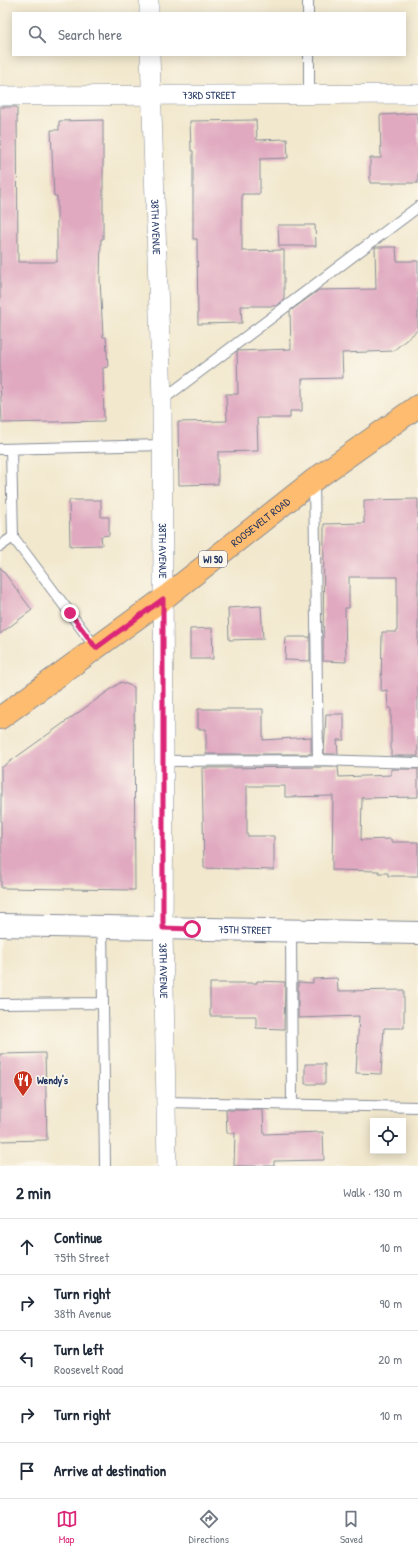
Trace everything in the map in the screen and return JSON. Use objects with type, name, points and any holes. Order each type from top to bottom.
[{"type":"main road","name":"ROOSEVELT ROAD","points":[[3,717],[163,599],[314,480],[418,406]]},
{"type":"street","points":[[149,0],[150,12]]},
{"type":"street","name":"38TH AVENUE","points":[[150,56],[150,95],[163,445],[163,928],[168,1166]]},
{"type":"street","name":"73RD STREET","points":[[0,96],[418,94]]},
{"type":"street","name":"75TH STREET","points":[[0,925],[418,933]]},
{"type":"lane","points":[[308,0],[308,12]]},
{"type":"lane","points":[[309,56],[309,95]]},
{"type":"lane","points":[[162,400],[418,208]]},
{"type":"lane","points":[[0,449],[163,445]]},
{"type":"lane","points":[[11,448],[13,537],[96,648]]},
{"type":"lane","points":[[314,480],[318,760]]},
{"type":"lane","points":[[0,546],[13,537]]},
{"type":"lane","points":[[164,761],[318,760],[418,764]]},
{"type":"lane","points":[[102,927],[105,1166]]},
{"type":"lane","points":[[291,931],[292,1105]]},
{"type":"lane","points":[[0,1004],[102,1003]]},
{"type":"lane","points":[[166,1102],[418,1107]]},
{"type":"building","points":[[0,107],[17,107],[18,262],[57,262],[57,196],[54,196],[51,130],[59,130],[59,121],[103,120],[103,239],[101,239],[100,280],[103,337],[106,337],[108,367],[103,368],[104,421],[2,423],[0,381]]},
{"type":"building","points":[[418,113],[418,183],[370,183],[370,158],[381,158],[380,115]]},
{"type":"building","points":[[256,120],[257,140],[287,139],[288,158],[260,159],[260,194],[242,194],[242,251],[284,250],[284,300],[276,306],[241,306],[242,323],[198,324],[197,239],[193,239],[193,151],[191,151],[190,121]]},
{"type":"building","points":[[278,225],[315,225],[316,246],[279,246]]},
{"type":"building","points":[[375,247],[396,247],[397,261],[418,261],[418,330],[393,351],[342,353],[343,378],[302,379],[302,411],[290,411],[290,418],[257,418],[258,451],[218,452],[218,484],[179,485],[178,422],[227,421],[226,394],[238,394],[237,351],[291,349],[290,311],[319,290],[376,289]]},
{"type":"building","points":[[418,499],[418,756],[391,756],[391,708],[388,708],[387,690],[381,691],[382,632],[397,632],[397,577],[349,577],[349,608],[345,608],[346,662],[323,661],[324,524],[364,523],[364,500]]},
{"type":"building","points":[[69,500],[101,500],[101,517],[109,517],[109,535],[101,536],[102,545],[70,546]]},
{"type":"building","points":[[0,567],[32,610],[0,634]]},
{"type":"building","points":[[261,606],[263,639],[229,640],[228,608]]},
{"type":"building","points":[[212,628],[213,659],[190,659],[190,629]]},
{"type":"building","points":[[286,637],[310,637],[310,661],[285,660]]},
{"type":"building","points":[[121,682],[134,687],[135,890],[1,888],[1,768]]},
{"type":"building","points":[[198,709],[263,709],[263,740],[311,737],[311,754],[206,754],[206,729],[198,729]]},
{"type":"building","points":[[326,714],[344,714],[344,740],[337,740],[338,754],[324,754]]},
{"type":"building","points":[[338,767],[339,777],[391,775],[391,769],[418,769],[418,797],[362,798],[361,840],[391,839],[391,842],[418,842],[418,876],[388,876],[388,873],[379,873],[379,871],[332,870],[333,796],[285,797],[285,786],[247,786],[247,836],[274,836],[274,870],[204,868],[202,768]]},
{"type":"building","points":[[337,978],[338,991],[404,990],[404,1028],[384,1028],[381,1074],[356,1073],[359,1016],[298,1018],[298,982],[313,983],[313,979]]},
{"type":"building","points":[[257,981],[285,982],[284,1029],[256,1028],[256,1016],[210,1016],[210,983],[257,983]]},
{"type":"building","name":"Wendy's","points":[[45,1053],[47,1140],[0,1141],[0,1054]]},
{"type":"building","points":[[305,1064],[325,1064],[325,1084],[305,1084]]},
{"type":"building","points":[[226,1110],[263,1110],[264,1134],[323,1132],[324,1160],[274,1161],[274,1166],[234,1166],[235,1133],[227,1133]]},
{"type":"place","name":"Wendy's","points":[[23,1097]]},
{"type":"route","points":[[70,613],[96,648],[163,599],[163,928],[192,929]]}]
